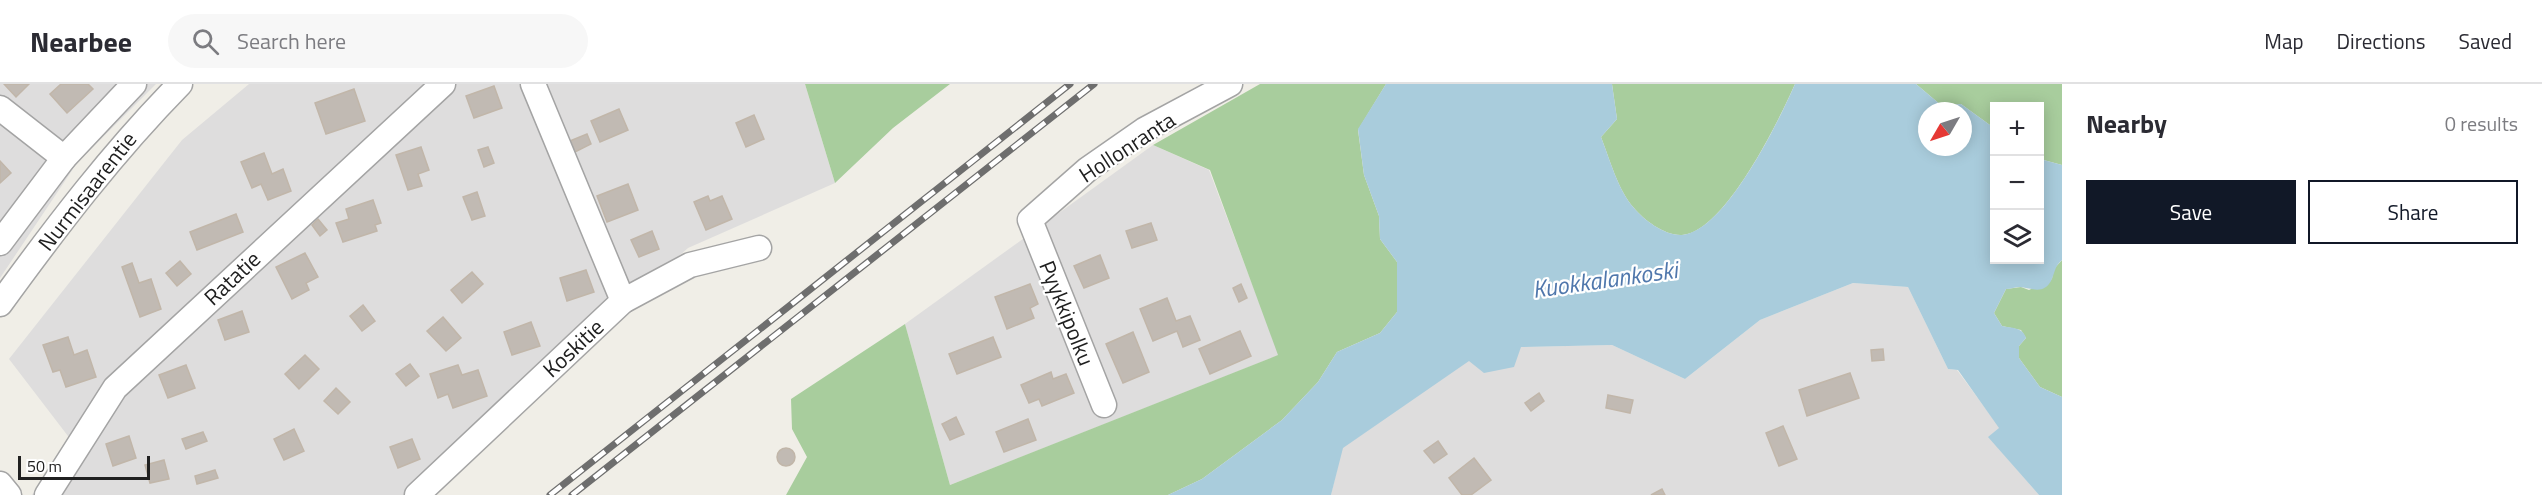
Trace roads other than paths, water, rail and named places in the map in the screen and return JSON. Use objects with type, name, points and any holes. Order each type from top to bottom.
[{"type":"street","points":[[0,243],[64,158],[134,84]]},
{"type":"street","name":"Nurmisaarentie","points":[[0,304],[92,180],[139,126],[180,84]]},
{"type":"street","name":"Ratatie","points":[[47,495],[115,388],[443,84]]},
{"type":"street","points":[[533,84],[623,301]]},
{"type":"street","name":"Hollonranta","points":[[1030,220],[1088,169],[1134,137],[1230,84]]},
{"type":"street","points":[[0,108],[64,158]]},
{"type":"street","name":"Pyykkipolku","points":[[1030,220],[1104,405]]},
{"type":"street","name":"Koskitie","points":[[417,495],[623,301],[690,265],[759,248]]},
{"type":"street","points":[[0,484],[9,495]]},
{"type":"water","name":"Kuokkalankoski","points":[[1386,84],[1612,84],[1617,119],[1601,137],[1619,184],[1628,201],[1643,217],[1662,230],[1682,235],[1699,229],[1716,215],[1732,196],[1764,147],[1795,84],[1916,84],[1937,102],[1918,102],[1918,156],[1972,156],[1972,112],[1990,125],[1990,264],[2044,264],[2044,160],[2062,165],[2062,260],[2051,281],[2044,288],[2037,290],[2020,287],[2006,289],[1994,313],[2002,326],[2016,329],[2024,334],[2026,338],[2019,346],[2019,358],[2040,387],[2062,397],[2062,495],[2039,495],[1988,437],[1999,428],[1958,370],[1948,369],[1908,287],[1853,283],[1760,320],[1685,379],[1612,345],[1521,347],[1514,367],[1484,373],[1469,361],[1343,448],[1331,495],[1168,495],[1202,479],[1282,420],[1318,382],[1337,352],[1380,333],[1397,312],[1397,262],[1380,239],[1379,216],[1364,175],[1358,129]]},
{"type":"railway","points":[[550,495],[1070,84]]},
{"type":"railway","points":[[572,495],[1094,84]]}]
